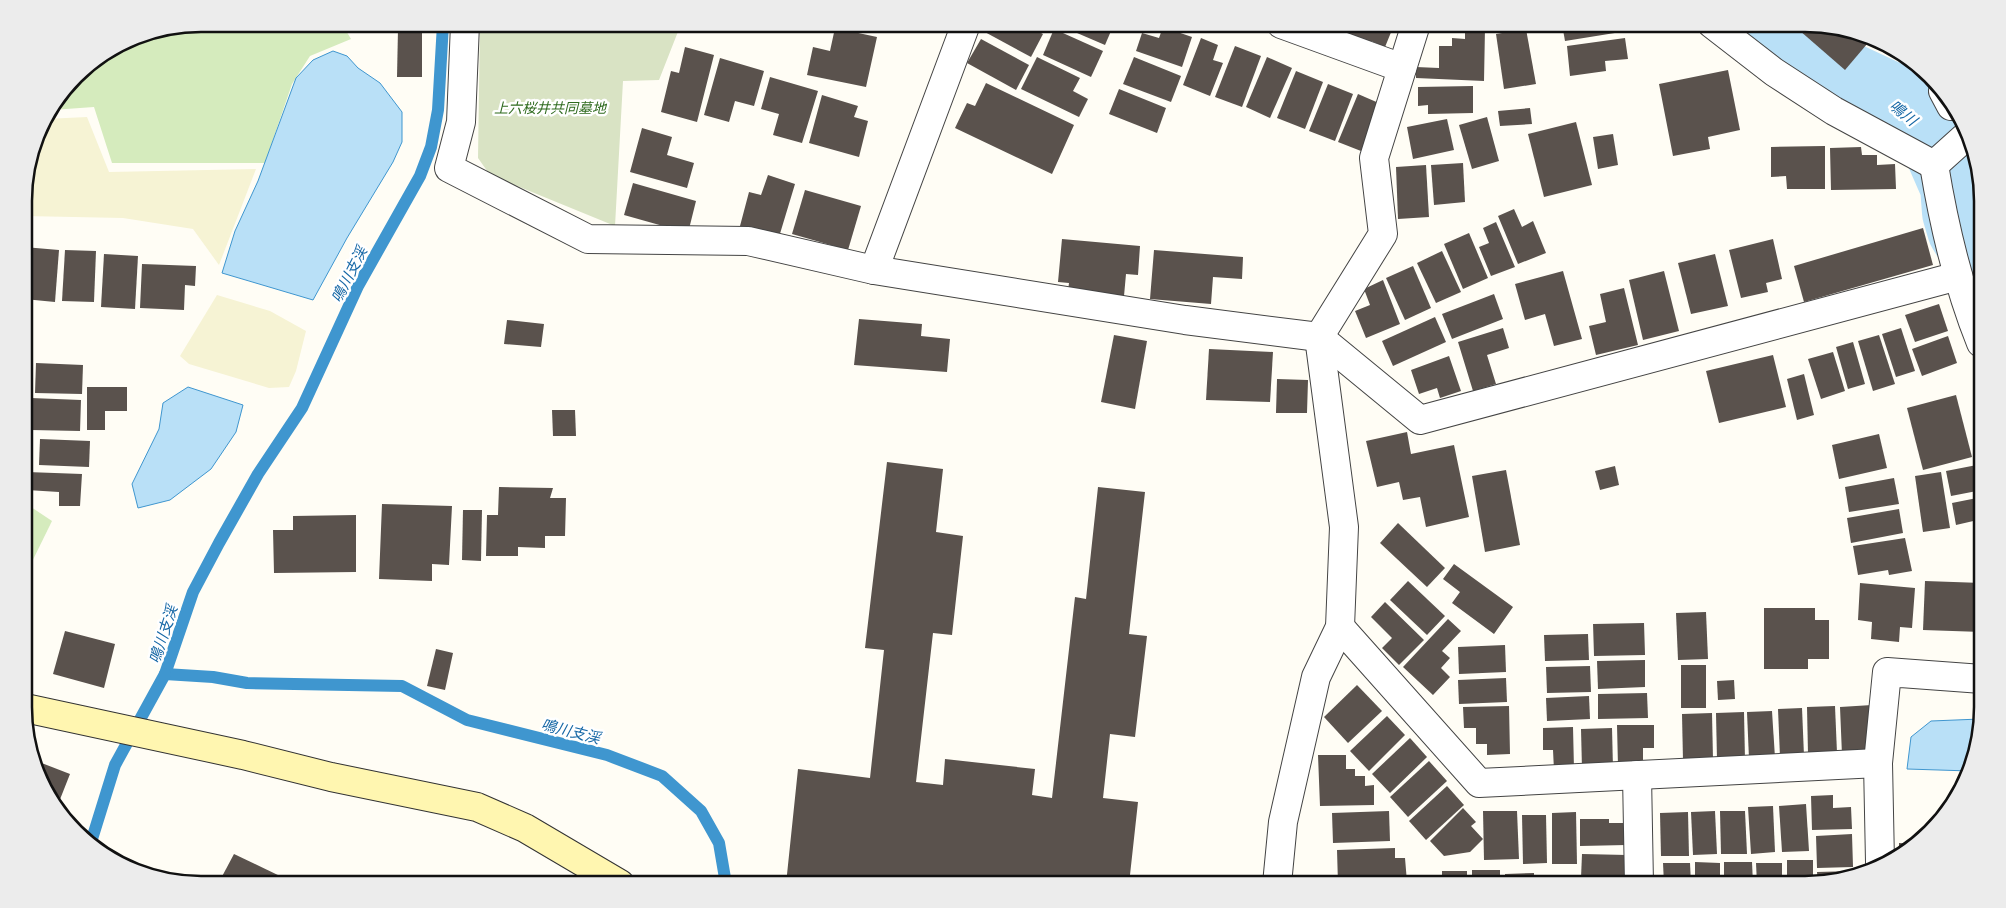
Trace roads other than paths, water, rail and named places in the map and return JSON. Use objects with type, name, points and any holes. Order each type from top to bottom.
[{"type":"street","points":[[465,32],[461,122],[449,168],[588,239],[748,241],[874,270],[1185,320],[1319,337],[1420,420],[1958,276]]},
{"type":"street","points":[[874,270],[963,32]]},
{"type":"street","points":[[1303,32],[1402,68]]},
{"type":"street","points":[[1278,875],[1283,822],[1316,677],[1340,627],[1344,527],[1319,337],[1383,234],[1374,158],[1413,32]]},
{"type":"street","points":[[1722,32],[1774,72],[1834,111],[1948,152],[1945,230],[1968,312],[1974,326]]},
{"type":"street","points":[[1340,627],[1479,783],[1878,763]]},
{"type":"street","points":[[1880,858],[1878,763],[1887,672],[1974,678]]},
{"type":"street","points":[[32,710],[243,755],[331,777],[477,807],[525,828],[606,876]]},
{"type":"street","points":[[1636,775],[1639,875]]},
{"type":"water","points":[[333,51],[347,56],[358,68],[380,83],[402,112],[402,142],[393,162],[347,238],[313,300],[222,273],[235,231],[258,181],[296,78],[313,60]]},
{"type":"water","points":[[188,387],[243,405],[236,432],[211,469],[170,500],[138,508],[132,484],[159,429],[163,403]]},
{"type":"water","points":[[1973,719],[1970,740],[1961,771],[1907,769],[1911,737],[1931,721]]},
{"type":"waterway","name":"鳴川支渓","points":[[443,32],[438,110],[431,147],[420,176],[358,286],[302,408],[258,474],[193,592],[165,674],[213,677],[247,683],[402,686],[467,720],[607,755],[662,776],[701,811],[719,843],[725,876]]},
{"type":"waterway","name":"鳴川","points":[[1772,32],[1815,64],[1892,100],[1937,140],[1957,186],[1959,212],[1964,229],[1974,245]]},
{"type":"waterway","points":[[93,836],[115,765],[165,674]]},
{"type":"park label","name":"上六桜井共同墓地","points":[[550,107]]}]
